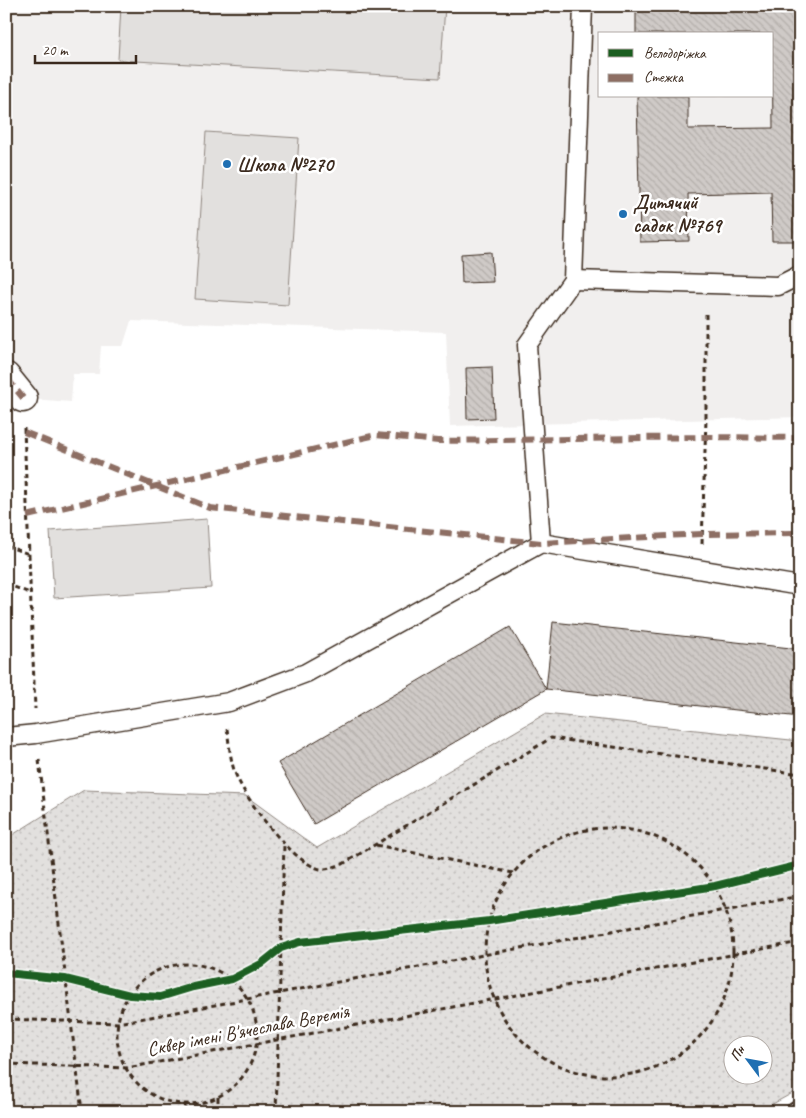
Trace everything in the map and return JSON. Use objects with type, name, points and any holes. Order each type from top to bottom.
[{"type":"street","points":[[6,377],[23,398]]},
{"type":"lane","points":[[541,544],[527,345],[573,280],[583,6]]},
{"type":"lane","points":[[573,280],[778,286],[800,275]]},
{"type":"lane","points":[[6,737],[36,734],[222,704],[306,673],[541,544],[800,586]]},
{"type":"lane","points":[[795,1112],[800,1109]]},
{"type":"path","points":[[701,570],[706,419],[706,284]]},
{"type":"path","points":[[6,546],[29,554]]},
{"type":"path","points":[[6,584],[30,593]]},
{"type":"path","points":[[222,704],[234,771],[258,811],[284,844],[301,861],[322,870],[343,864],[552,738],[800,774]]},
{"type":"path","points":[[604,827],[622,828],[656,836],[679,848],[699,865],[715,886],[727,910],[732,936],[733,954],[728,988],[718,1011],[704,1032],[686,1049],[665,1063],[642,1072],[617,1076],[592,1075],[567,1069],[544,1058],[524,1043],[507,1023],[494,999],[487,974],[485,955],[489,921],[498,896],[512,873],[532,854],[554,840],[578,831],[604,827]]},
{"type":"path","points":[[276,1112],[280,993],[278,951],[284,844]]},
{"type":"path","points":[[375,845],[512,873]]},
{"type":"path","points":[[706,888],[725,884]]},
{"type":"path","points":[[479,922],[499,919]]},
{"type":"path","points":[[278,951],[290,945]]},
{"type":"path","points":[[182,964],[200,965],[236,978],[248,999],[257,1026],[256,1044],[252,1061],[242,1077],[230,1089],[218,1097],[185,1104],[161,1098],[145,1090],[127,1068],[118,1042],[118,1024],[124,1005],[148,976],[164,968],[182,964]]},
{"type":"path","points":[[55,978],[74,981]]},
{"type":"path","points":[[222,982],[236,978]]},
{"type":"path","points":[[121,992],[134,995]]},
{"type":"path","points":[[218,1097],[218,1112]]},
{"type":"path","points":[[185,1104],[185,1112]]},
{"type":"shaded area","points":[[6,6],[800,6],[800,417],[450,426],[446,332],[131,321],[123,346],[101,346],[99,374],[73,374],[71,402],[6,397]]},
{"type":"shaded area","points":[[121,6],[445,6],[440,78],[118,60]]},
{"type":"shaded area","points":[[206,132],[299,138],[288,305],[195,299]]},
{"type":"shaded area","points":[[207,519],[211,588],[54,598],[50,531]]},
{"type":"shaded area","points":[[545,714],[800,741],[800,1089],[758,1112],[6,1112],[6,839],[84,790],[246,796],[317,848]]},
{"type":"building","points":[[636,6],[800,6],[800,241],[772,241],[771,192],[688,194],[689,241],[640,242],[637,98],[688,98],[688,129],[773,128],[774,32],[636,32]]},
{"type":"building","points":[[491,252],[493,282],[462,283],[461,254]]},
{"type":"building","points":[[492,367],[494,418],[467,419],[466,368]]},
{"type":"building","points":[[553,622],[800,649],[800,717],[546,689]]},
{"type":"building","points":[[510,627],[546,689],[314,824],[278,763]]},
{"type":"marked path","points":[[6,377],[23,398]]},
{"type":"marked path","points":[[24,432],[210,508],[541,543],[702,534],[800,533]]},
{"type":"marked path","points":[[27,516],[376,435],[438,441],[705,437],[800,438]]},
{"type":"cycle path","points":[[6,973],[65,979],[130,995],[160,997],[193,987],[232,979],[261,964],[281,948],[300,942],[489,921],[715,886],[800,865]]},
{"type":"place","name":"Школа №270","points":[[227,164]]},
{"type":"place","name":"Дитячий садок №769","points":[[623,214]]}]
